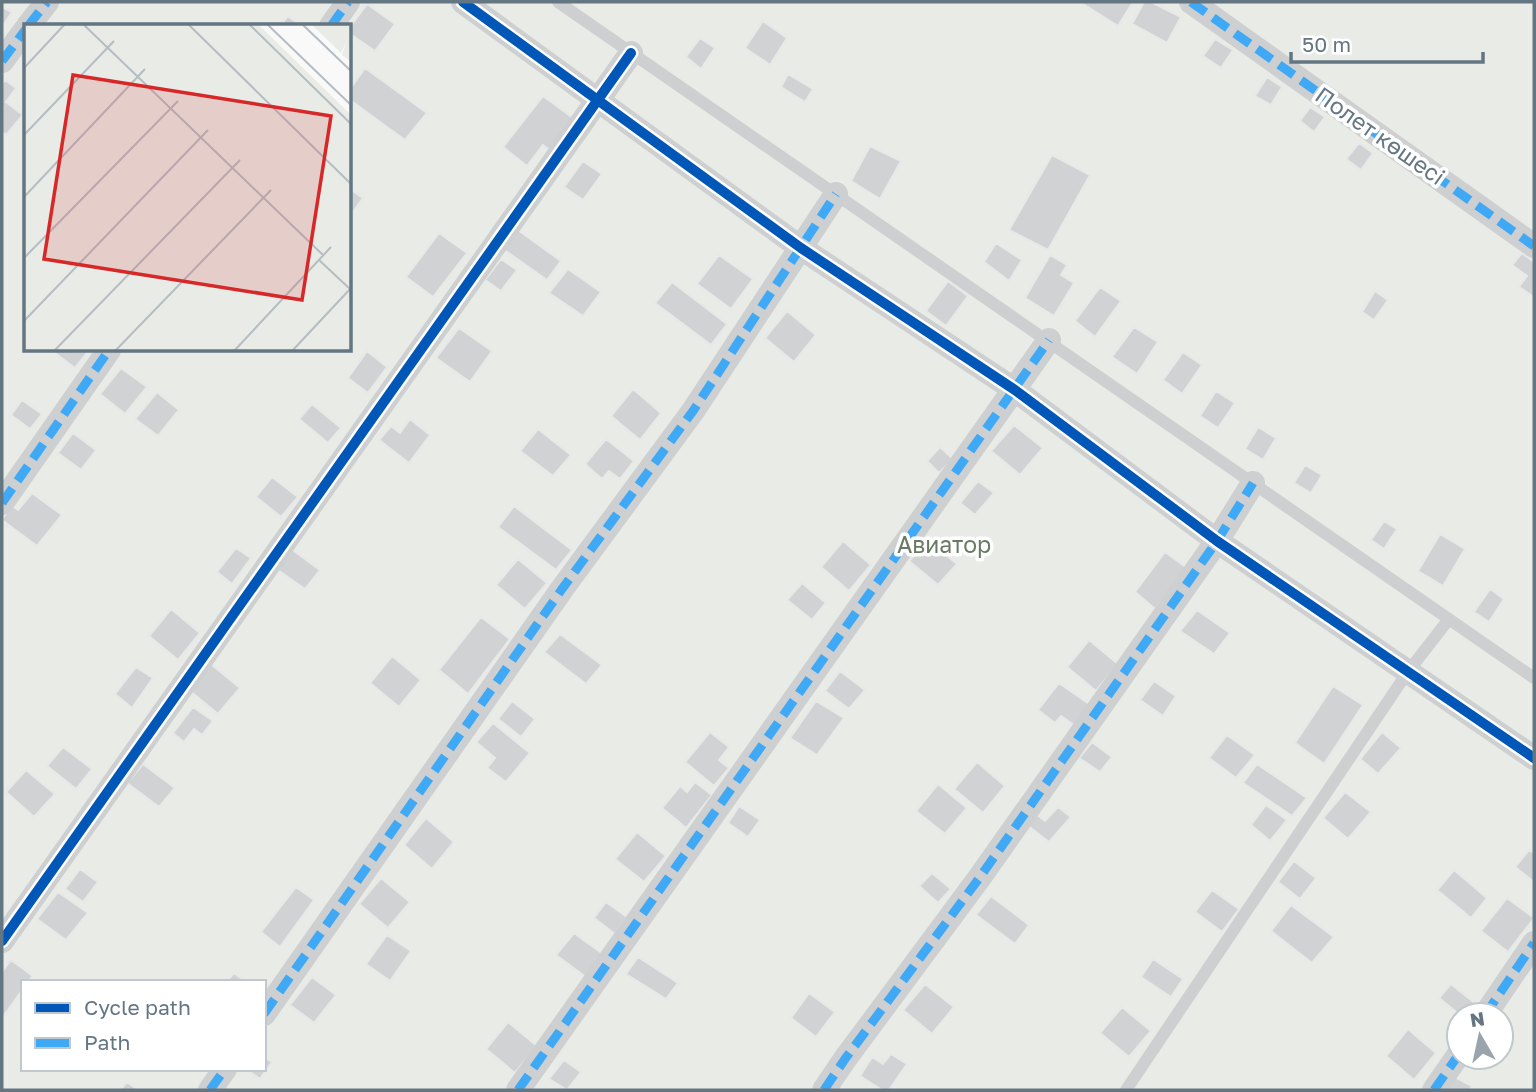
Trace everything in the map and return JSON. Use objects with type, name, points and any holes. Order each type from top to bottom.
[{"type":"street","points":[[29,24],[47,2]]},
{"type":"street","points":[[332,24],[348,2]]},
{"type":"street","points":[[463,2],[801,248],[1015,390],[1217,541],[1534,758]]},
{"type":"street","name":"Полет көшесі","points":[[1191,2],[1534,246]]},
{"type":"street","points":[[2,61],[24,31]]},
{"type":"street","points":[[2,941],[631,53]]},
{"type":"street","points":[[266,1011],[562,589],[693,411],[836,194]]},
{"type":"street","points":[[518,1090],[1049,340]]},
{"type":"street","points":[[2,503],[108,352]]},
{"type":"street","points":[[824,1090],[980,877],[1217,541],[1253,483]]},
{"type":"street","points":[[1495,1001],[1534,943]]},
{"type":"street","points":[[210,1090],[224,1071]]},
{"type":"street","points":[[1434,1090],[1447,1071]]},
{"type":"lane","points":[[558,2],[1534,678]]},
{"type":"lane","points":[[1126,1090],[1407,673],[1449,619]]},
{"type":"green space","name":"Авиатор","points":[[2,2],[1534,2],[1534,1090],[2,1090]]},
{"type":"building","points":[[1080,2],[1133,2],[1118,26]]},
{"type":"building","points":[[1144,2],[1151,2],[1181,17],[1167,43],[1132,24]]},
{"type":"building","points":[[367,4],[395,24],[375,51],[352,35],[352,24]]},
{"type":"building","points":[[2,7],[12,12],[2,27]]},
{"type":"building","points":[[288,16],[298,24],[282,24]]},
{"type":"building","points":[[763,21],[787,38],[770,65],[745,48]]},
{"type":"building","points":[[700,38],[715,48],[701,69],[686,57]]},
{"type":"building","points":[[1215,39],[1233,50],[1221,68],[1203,56]]},
{"type":"building","points":[[365,68],[427,113],[405,140],[352,101],[352,86]]},
{"type":"building","points":[[788,74],[813,89],[805,102],[781,87]]},
{"type":"building","points":[[1267,77],[1282,87],[1271,105],[1255,96]]},
{"type":"building","points":[[5,80],[16,88],[6,102],[23,115],[6,135],[2,132],[2,84]]},
{"type":"building","points":[[543,96],[573,118],[549,150],[543,145],[527,166],[503,147]]},
{"type":"building","points":[[1310,107],[1325,117],[1314,132],[1300,121]]},
{"type":"building","points":[[1359,143],[1373,153],[1361,170],[1346,159]]},
{"type":"building","points":[[870,146],[901,161],[880,199],[851,181]]},
{"type":"building","points":[[1052,155],[1090,175],[1048,250],[1009,230]]},
{"type":"building","points":[[583,161],[602,174],[583,200],[564,187]]},
{"type":"building","points":[[352,190],[363,198],[352,213]]},
{"type":"building","points":[[518,230],[561,261],[547,280],[503,249]]},
{"type":"building","points":[[439,233],[467,253],[433,297],[406,277]]},
{"type":"building","points":[[996,243],[1022,260],[1009,281],[984,262]]},
{"type":"building","points":[[1522,253],[1534,262],[1534,297],[1519,287],[1527,276],[1512,265]]},
{"type":"building","points":[[719,255],[753,279],[731,309],[697,284]]},
{"type":"building","points":[[1050,255],[1067,265],[1061,275],[1074,283],[1054,316],[1025,298]]},
{"type":"building","points":[[501,259],[517,270],[501,291],[485,280]]},
{"type":"building","points":[[568,269],[601,292],[583,316],[549,293]]},
{"type":"building","points":[[948,281],[968,296],[946,326],[926,311]]},
{"type":"building","points":[[672,282],[727,324],[711,345],[655,303]]},
{"type":"building","points":[[1100,287],[1121,301],[1095,337],[1075,321]]},
{"type":"building","points":[[1375,291],[1388,300],[1374,320],[1362,312]]},
{"type":"building","points":[[787,311],[816,335],[794,362],[765,338]]},
{"type":"building","points":[[1134,327],[1158,342],[1137,374],[1112,357]]},
{"type":"building","points":[[459,328],[492,351],[470,382],[436,358]]},
{"type":"building","points":[[367,351],[387,367],[368,393],[348,378]]},
{"type":"building","points":[[56,352],[87,352],[75,368]]},
{"type":"building","points":[[1183,352],[1202,365],[1182,394],[1163,380]]},
{"type":"building","points":[[121,368],[147,387],[125,414],[100,394]]},
{"type":"building","points":[[633,389],[661,413],[640,440],[611,416]]},
{"type":"building","points":[[1216,391],[1235,403],[1218,428],[1200,416]]},
{"type":"building","points":[[157,392],[179,410],[158,436],[135,419]]},
{"type":"building","points":[[22,400],[42,414],[30,429],[11,415]]},
{"type":"building","points":[[312,404],[341,428],[328,443],[299,419]]},
{"type":"building","points":[[410,419],[430,435],[409,463],[379,440],[391,426],[400,433]]},
{"type":"building","points":[[1014,425],[1043,448],[1020,475],[991,451]]},
{"type":"building","points":[[1258,427],[1276,438],[1263,460],[1245,449]]},
{"type":"building","points":[[538,429],[571,455],[553,476],[520,451]]},
{"type":"building","points":[[73,433],[96,450],[81,470],[58,453]]},
{"type":"building","points":[[606,439],[634,461],[620,479],[609,471],[602,479],[585,464]]},
{"type":"building","points":[[940,447],[953,459],[939,473],[927,461]]},
{"type":"building","points":[[1305,465],[1322,475],[1311,493],[1294,483]]},
{"type":"building","points":[[272,477],[298,497],[281,517],[256,497]]},
{"type":"building","points":[[978,481],[994,493],[975,515],[960,503]]},
{"type":"building","points":[[32,493],[62,515],[37,546],[2,520],[11,505],[18,510]]},
{"type":"building","points":[[514,506],[572,550],[556,570],[498,527]]},
{"type":"building","points":[[1384,521],[1397,529],[1384,549],[1371,540]]},
{"type":"building","points":[[1440,534],[1465,549],[1443,586],[1418,571]]},
{"type":"building","points":[[928,540],[957,564],[938,585],[909,561]]},
{"type":"building","points":[[843,541],[871,565],[849,591],[821,567]]},
{"type":"building","points":[[236,548],[251,558],[232,584],[217,572]]},
{"type":"building","points":[[290,548],[320,570],[305,589],[275,568]]},
{"type":"building","points":[[1165,552],[1187,568],[1155,609],[1135,592]]},
{"type":"building","points":[[518,559],[547,583],[525,609],[496,585]]},
{"type":"building","points":[[802,583],[826,603],[812,620],[787,600]]},
{"type":"building","points":[[1490,589],[1504,599],[1489,622],[1474,612]]},
{"type":"building","points":[[171,609],[200,633],[178,660],[149,636]]},
{"type":"building","points":[[1197,610],[1230,633],[1214,654],[1180,631]]},
{"type":"building","points":[[481,617],[510,639],[468,694],[439,670]]},
{"type":"building","points":[[560,634],[602,665],[586,684],[544,652]]},
{"type":"building","points":[[1089,640],[1118,664],[1096,691],[1067,667]]},
{"type":"building","points":[[392,656],[421,680],[399,707],[370,683]]},
{"type":"building","points":[[211,664],[240,688],[218,714],[189,690]]},
{"type":"building","points":[[136,667],[153,678],[132,708],[115,694]]},
{"type":"building","points":[[840,671],[865,690],[849,709],[825,691]]},
{"type":"building","points":[[1154,681],[1176,696],[1163,716],[1140,700]]},
{"type":"building","points":[[1059,683],[1092,706],[1077,727],[1061,716],[1055,723],[1038,710]]},
{"type":"building","points":[[1333,686],[1363,705],[1324,764],[1295,743]]},
{"type":"building","points":[[512,701],[535,719],[521,737],[498,719]]},
{"type":"building","points":[[816,701],[844,718],[817,755],[790,738]]},
{"type":"building","points":[[193,707],[213,721],[202,735],[194,729],[184,742],[173,733]]},
{"type":"building","points":[[493,723],[530,753],[506,782],[487,768],[495,758],[476,742]]},
{"type":"building","points":[[710,732],[729,747],[719,760],[729,768],[714,786],[685,762]]},
{"type":"building","points":[[1382,732],[1401,748],[1378,774],[1360,759]]},
{"type":"building","points":[[1227,735],[1255,755],[1236,778],[1209,758]]},
{"type":"building","points":[[1092,742],[1112,757],[1100,772],[1079,758]]},
{"type":"building","points":[[63,747],[92,769],[76,789],[47,766]]},
{"type":"building","points":[[977,762],[1005,786],[983,813],[954,789]]},
{"type":"building","points":[[143,764],[175,788],[159,807],[127,783]]},
{"type":"building","points":[[1257,764],[1307,798],[1292,816],[1243,783]]},
{"type":"building","points":[[26,770],[55,794],[34,817],[6,792]]},
{"type":"building","points":[[695,782],[712,795],[686,828],[662,808],[680,786],[687,792]]},
{"type":"building","points":[[938,784],[967,808],[945,834],[916,811]]},
{"type":"building","points":[[1345,792],[1371,812],[1348,839],[1323,818]]},
{"type":"building","points":[[1266,805],[1287,820],[1270,841],[1251,825]]},
{"type":"building","points":[[739,806],[760,820],[748,837],[728,823]]},
{"type":"building","points":[[1058,807],[1071,817],[1049,842],[1027,825],[1036,814],[1045,821]]},
{"type":"building","points":[[426,818],[454,842],[432,869],[404,845]]},
{"type":"building","points":[[637,832],[666,856],[644,882],[615,859]]},
{"type":"building","points":[[1529,850],[1534,853],[1534,882],[1515,867]]},
{"type":"building","points":[[1294,861],[1316,878],[1300,899],[1278,882]]},
{"type":"building","points":[[80,869],[98,882],[83,902],[65,889]]},
{"type":"building","points":[[1454,870],[1487,898],[1471,918],[1437,890]]},
{"type":"building","points":[[932,873],[951,889],[938,903],[919,886]]},
{"type":"building","points":[[381,878],[410,902],[388,928],[359,904]]},
{"type":"building","points":[[296,887],[314,900],[280,947],[261,932]]},
{"type":"building","points":[[1212,890],[1239,909],[1222,932],[1195,912]]},
{"type":"building","points":[[58,892],[88,913],[66,940],[37,919]]},
{"type":"building","points":[[991,896],[1029,925],[1015,944],[976,915]]},
{"type":"building","points":[[1507,898],[1534,918],[1508,952],[1481,931]]},
{"type":"building","points":[[606,902],[627,917],[615,934],[594,918]]},
{"type":"building","points":[[1291,905],[1334,937],[1312,963],[1271,931]]},
{"type":"building","points":[[574,933],[603,954],[587,978],[556,955]]},
{"type":"building","points":[[387,935],[411,951],[390,981],[366,964]]},
{"type":"building","points":[[638,957],[678,983],[666,999],[626,974]]},
{"type":"building","points":[[1153,959],[1183,979],[1171,997],[1141,977]]},
{"type":"building","points":[[11,960],[33,976],[30,980],[21,980],[21,992],[2,1018],[2,972]]},
{"type":"building","points":[[234,973],[243,980],[228,980]]},
{"type":"building","points":[[312,977],[336,995],[314,1023],[290,1005]]},
{"type":"building","points":[[925,984],[954,1007],[932,1034],[903,1010]]},
{"type":"building","points":[[1451,984],[1472,1001],[1445,1003],[1439,998]]},
{"type":"building","points":[[809,993],[835,1012],[816,1037],[791,1018]]},
{"type":"building","points":[[1122,1007],[1151,1031],[1129,1057],[1100,1033]]},
{"type":"building","points":[[508,1022],[537,1046],[515,1073],[486,1049]]},
{"type":"building","points":[[1408,1029],[1436,1053],[1414,1080],[1386,1056]]},
{"type":"building","points":[[891,1054],[907,1064],[889,1090],[882,1090],[860,1076],[872,1057],[883,1064]]},
{"type":"building","points":[[266,1058],[272,1062],[266,1070]]},
{"type":"building","points":[[564,1060],[581,1072],[567,1090],[549,1079]]},
{"type":"building","points":[[249,1071],[266,1071],[260,1079]]},
{"type":"building","points":[[1455,1077],[1472,1086],[1469,1090],[1447,1090]]},
{"type":"building","points":[[127,1082],[138,1090],[120,1090]]},
{"type":"marked path","points":[[30,24],[47,2]]},
{"type":"marked path","points":[[332,24],[348,2]]},
{"type":"marked path","points":[[1191,2],[1534,246]]},
{"type":"marked path","points":[[2,61],[24,32]]},
{"type":"marked path","points":[[266,1011],[562,589],[693,411],[836,194]]},
{"type":"marked path","points":[[518,1090],[1049,340]]},
{"type":"marked path","points":[[2,503],[108,352]]},
{"type":"marked path","points":[[824,1090],[980,877],[1217,541],[1253,483]]},
{"type":"marked path","points":[[1495,1001],[1534,943]]},
{"type":"marked path","points":[[210,1090],[224,1071]]},
{"type":"marked path","points":[[1434,1090],[1447,1071]]},
{"type":"cycle path","points":[[463,2],[801,248],[1015,390],[1217,541],[1534,758]]},
{"type":"cycle path","points":[[2,941],[631,53]]}]
